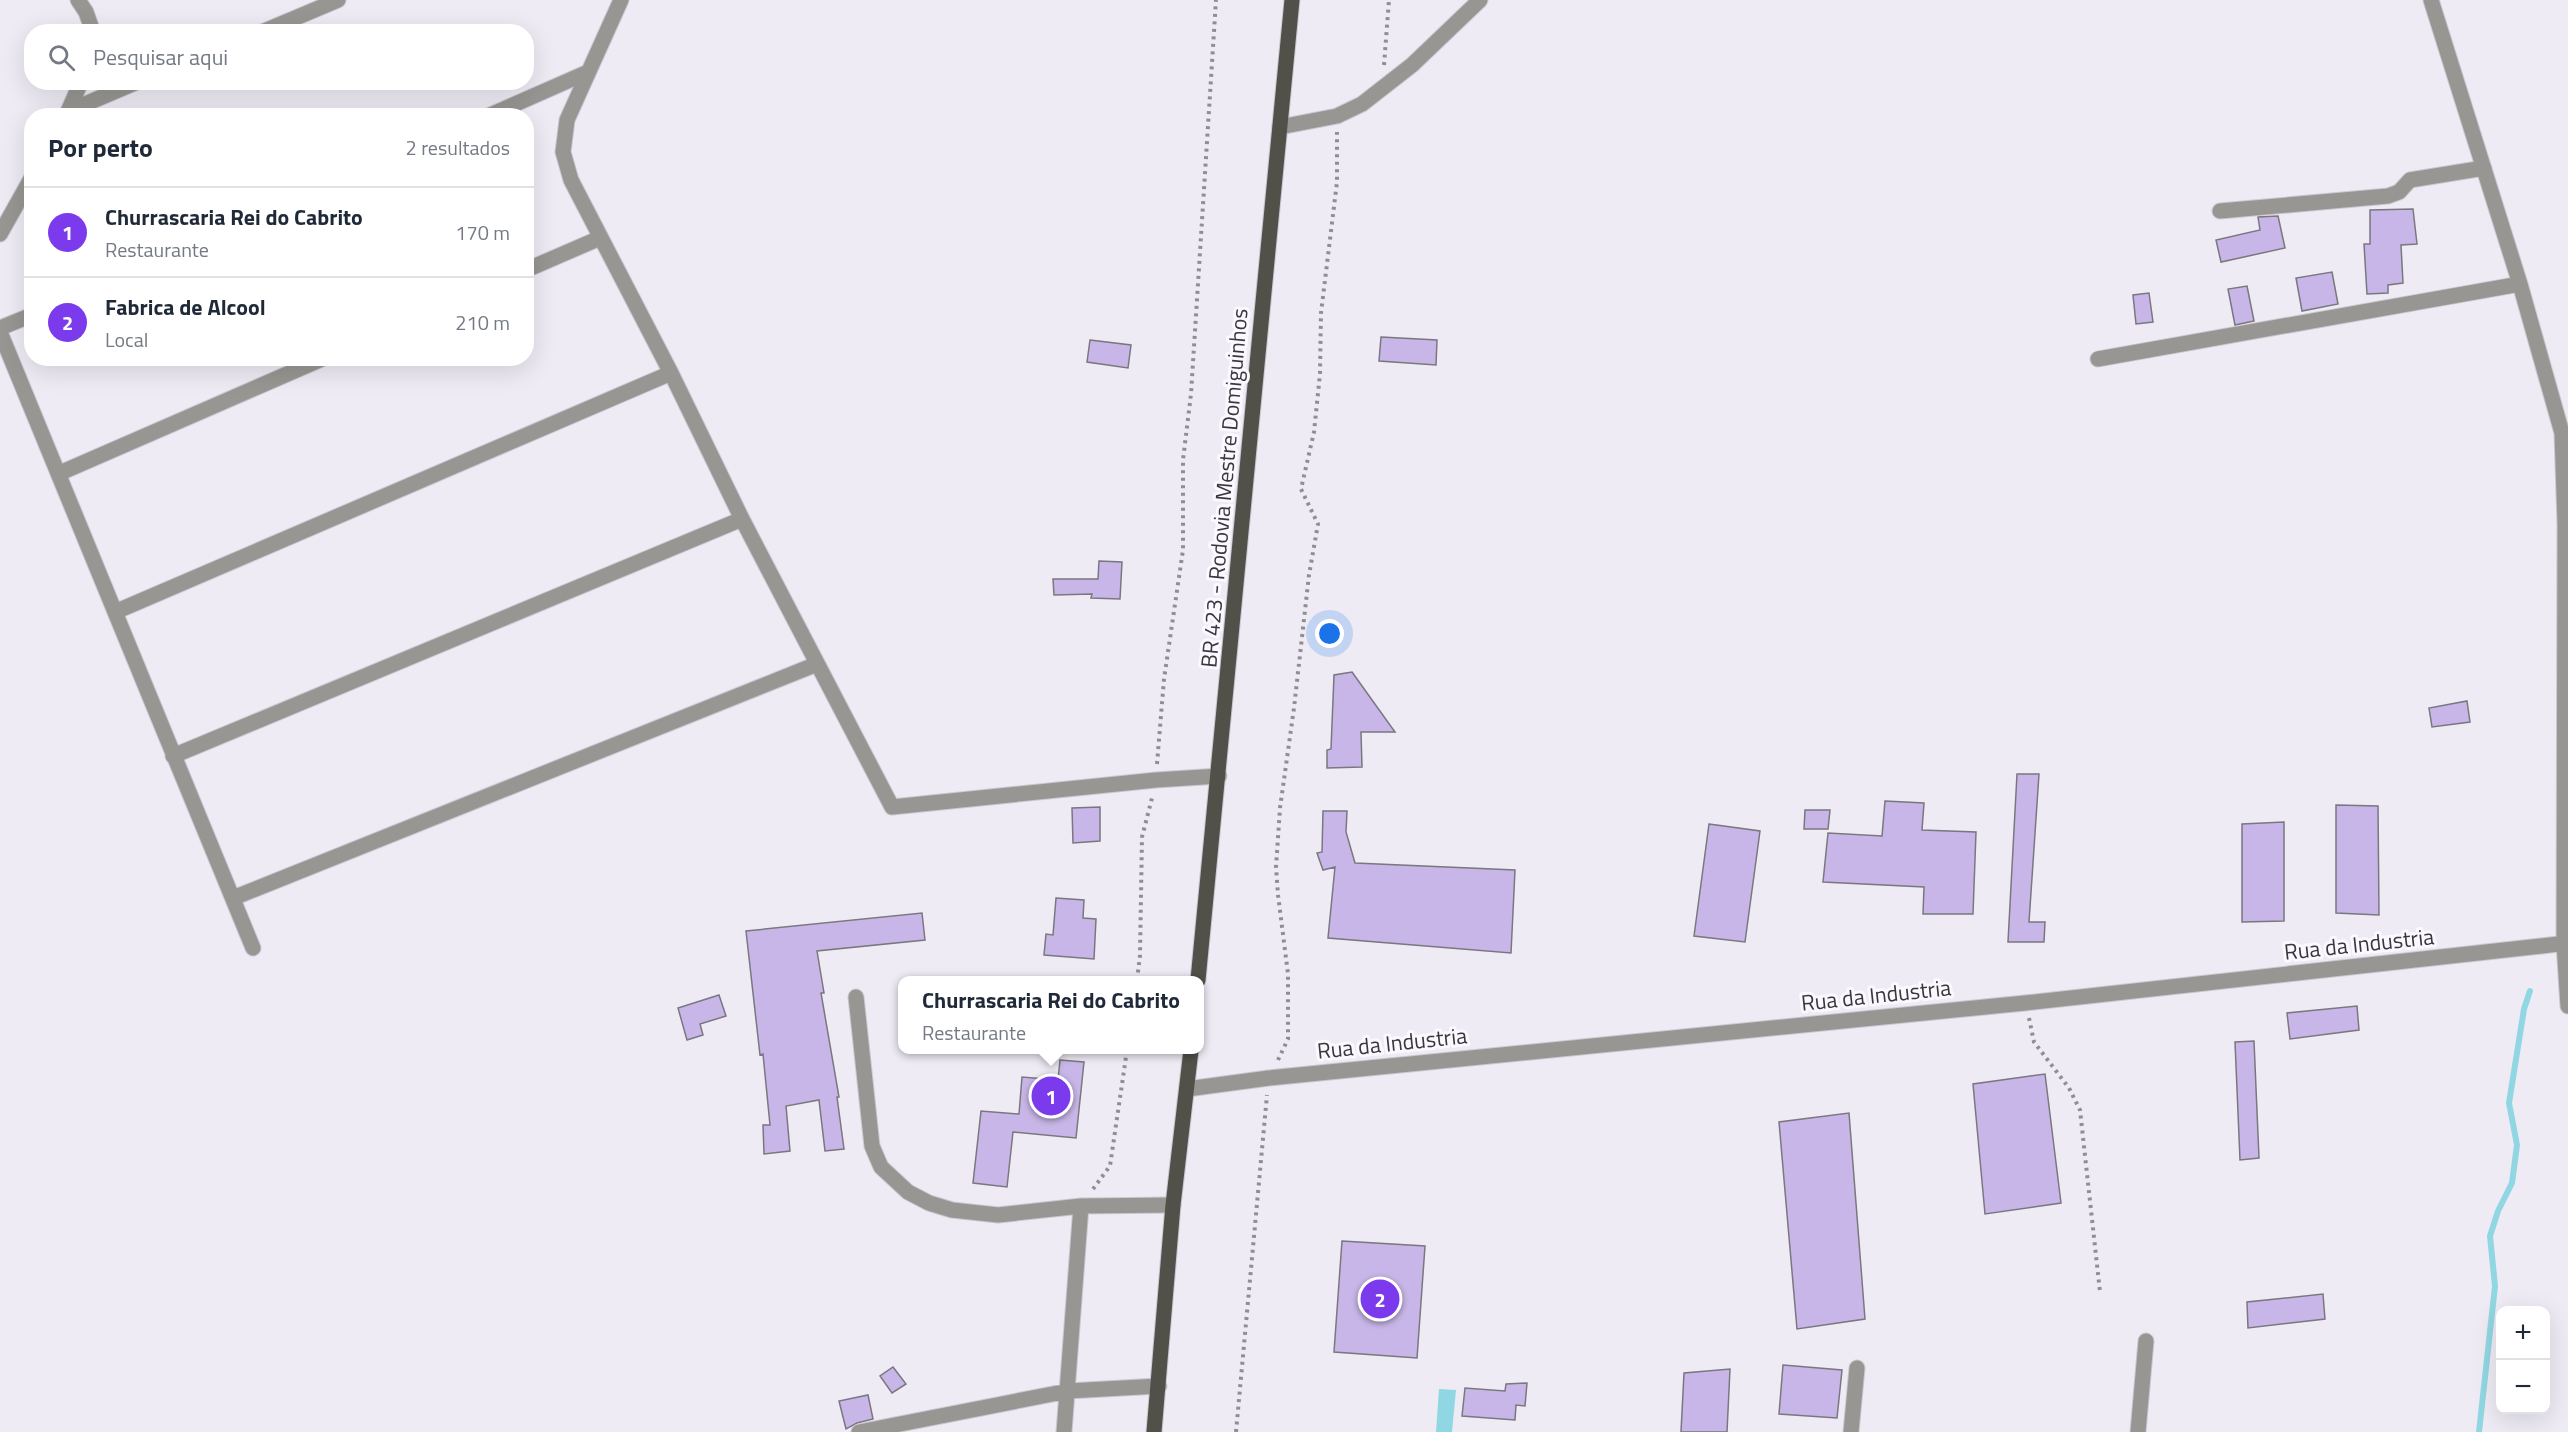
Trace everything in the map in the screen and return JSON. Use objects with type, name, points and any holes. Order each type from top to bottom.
[{"type":"main road","name":"BR 423 - Rodovia Mestre Domiguinhos","points":[[1199,976],[1292,0]]},
{"type":"main road","points":[[1154,1432],[1173,1205],[1191,1054]]},
{"type":"street","points":[[78,0],[90,24]]},
{"type":"street","points":[[281,24],[338,0]]},
{"type":"street","points":[[621,0],[567,120],[563,152],[572,180],[671,373],[742,519],[892,807],[1156,780],[1219,777]]},
{"type":"street","points":[[1280,127],[1337,116],[1374,96],[1412,65],[1480,0]]},
{"type":"street","points":[[2431,0],[2520,284],[2562,433],[2565,524],[2568,1006]]},
{"type":"street","points":[[506,108],[588,72]]},
{"type":"street","points":[[69,108],[77,90]]},
{"type":"street","points":[[78,108],[119,90]]},
{"type":"street","points":[[2220,211],[2388,196],[2399,192],[2410,180],[2484,168]]},
{"type":"street","points":[[0,234],[24,191]]},
{"type":"street","points":[[534,267],[600,238]]},
{"type":"street","points":[[2098,359],[2520,284]]},
{"type":"street","points":[[24,319],[0,330],[253,948]]},
{"type":"street","points":[[60,473],[306,366]]},
{"type":"street","points":[[115,612],[671,373]]},
{"type":"street","points":[[174,756],[742,519]]},
{"type":"street","points":[[233,898],[817,664]]},
{"type":"street","name":"Rua da Industria","points":[[1187,1089],[1269,1078],[2025,1003],[2566,944]]},
{"type":"street","points":[[856,997],[872,1146],[881,1167],[908,1192],[929,1203],[952,1210],[998,1215],[1081,1206],[1173,1205]]},
{"type":"street","points":[[1064,1432],[1081,1206]]},
{"type":"street","points":[[2138,1432],[2146,1341]]},
{"type":"street","points":[[1851,1432],[1857,1368]]},
{"type":"street","points":[[859,1432],[1068,1391],[1158,1386]]},
{"type":"path","points":[[1138,976],[1142,837],[1156,780],[1164,679],[1183,550],[1183,460],[1191,394],[1216,0]]},
{"type":"path","points":[[1374,96],[1385,62],[1389,0]]},
{"type":"path","points":[[1236,1432],[1269,1078],[1288,1039],[1288,974],[1278,896],[1277,855],[1280,808],[1309,575],[1318,524],[1301,489],[1314,432],[1320,374],[1322,313],[1337,182],[1337,116]]},
{"type":"path","points":[[2025,1003],[2034,1042],[2069,1088],[2080,1110],[2100,1292]]},
{"type":"path","points":[[1081,1206],[1110,1166],[1126,1054]]},
{"type":"water","points":[[1439,1389],[1456,1390],[1452,1432],[1436,1432]]},
{"type":"building","points":[[2413,209],[2417,244],[2401,245],[2403,283],[2388,285],[2388,293],[2367,294],[2364,244],[2370,244],[2370,210]]},
{"type":"building","points":[[2278,216],[2285,248],[2221,262],[2216,240],[2260,230],[2258,217]]},
{"type":"building","points":[[2332,272],[2338,304],[2302,311],[2296,278]]},
{"type":"building","points":[[2247,286],[2254,321],[2235,325],[2228,289]]},
{"type":"building","points":[[2149,293],[2153,322],[2136,324],[2133,295]]},
{"type":"building","points":[[1381,337],[1437,340],[1436,365],[1379,361]]},
{"type":"building","points":[[1090,340],[1131,345],[1128,368],[1087,362]]},
{"type":"building","points":[[1099,561],[1122,562],[1120,599],[1091,598],[1092,594],[1054,595],[1053,579],[1098,579]]},
{"type":"building","points":[[1352,672],[1395,732],[1361,732],[1362,767],[1327,768],[1327,750],[1331,749],[1334,675]]},
{"type":"building","points":[[2467,701],[2470,722],[2432,727],[2429,708]]},
{"type":"building","points":[[2017,774],[2039,774],[2029,922],[2045,922],[2044,942],[2008,942]]},
{"type":"building","points":[[1885,801],[1924,803],[1922,830],[1976,832],[1973,914],[1923,914],[1924,887],[1823,882],[1828,833],[1882,836]]},
{"type":"building","points":[[2336,805],[2378,806],[2379,915],[2336,913]]},
{"type":"building","points":[[1100,807],[1100,841],[1073,843],[1072,808]]},
{"type":"building","points":[[1805,810],[1830,810],[1828,829],[1804,829]]},
{"type":"building","points":[[1323,811],[1347,811],[1346,832],[1355,863],[1515,870],[1511,953],[1328,938],[1335,867],[1323,870],[1317,853],[1322,852]]},
{"type":"building","points":[[2284,822],[2284,921],[2242,922],[2242,824]]},
{"type":"building","points":[[1709,824],[1760,831],[1745,942],[1694,936]]},
{"type":"building","points":[[1056,898],[1084,900],[1083,918],[1096,919],[1094,959],[1044,955],[1046,934],[1053,935]]},
{"type":"building","points":[[922,913],[925,940],[817,951],[824,993],[821,993],[839,1097],[837,1097],[844,1149],[825,1151],[819,1100],[786,1106],[790,1151],[764,1154],[763,1125],[770,1125],[746,931]]},
{"type":"building","points":[[719,995],[726,1016],[700,1024],[703,1035],[687,1040],[678,1008]]},
{"type":"building","points":[[2357,1006],[2359,1030],[2290,1039],[2287,1013]]},
{"type":"building","points":[[2254,1041],[2259,1158],[2240,1160],[2235,1042]]},
{"type":"building","points":[[1060,1060],[1084,1062],[1076,1138],[1013,1132],[1007,1187],[973,1183],[981,1111],[1019,1114],[1022,1077],[1058,1080]]},
{"type":"building","points":[[2045,1074],[2061,1203],[1985,1214],[1973,1084]]},
{"type":"building","points":[[1849,1113],[1865,1319],[1797,1329],[1779,1122]]},
{"type":"building","points":[[1342,1241],[1425,1246],[1417,1358],[1334,1352]]},
{"type":"building","points":[[2323,1294],[2325,1319],[2248,1328],[2247,1302]]},
{"type":"building","points":[[1783,1365],[1842,1370],[1837,1418],[1779,1414]]},
{"type":"building","points":[[893,1367],[906,1384],[892,1393],[880,1376]]},
{"type":"building","points":[[1730,1369],[1727,1432],[1681,1432],[1684,1373]]},
{"type":"building","points":[[1527,1383],[1525,1406],[1516,1405],[1515,1420],[1462,1416],[1465,1388],[1505,1391],[1506,1384]]},
{"type":"building","points":[[868,1395],[873,1419],[857,1423],[846,1429],[839,1401]]},
{"type":"waterway","points":[[2479,1432],[2495,1286],[2490,1236],[2498,1211],[2512,1183],[2517,1145],[2509,1103],[2524,1009],[2530,991]]},
{"type":"place","name":"Churrascaria Rei do Cabrito","points":[[1051,1096]]},
{"type":"place","name":"Fabrica de Alcool","points":[[1380,1299]]}]
